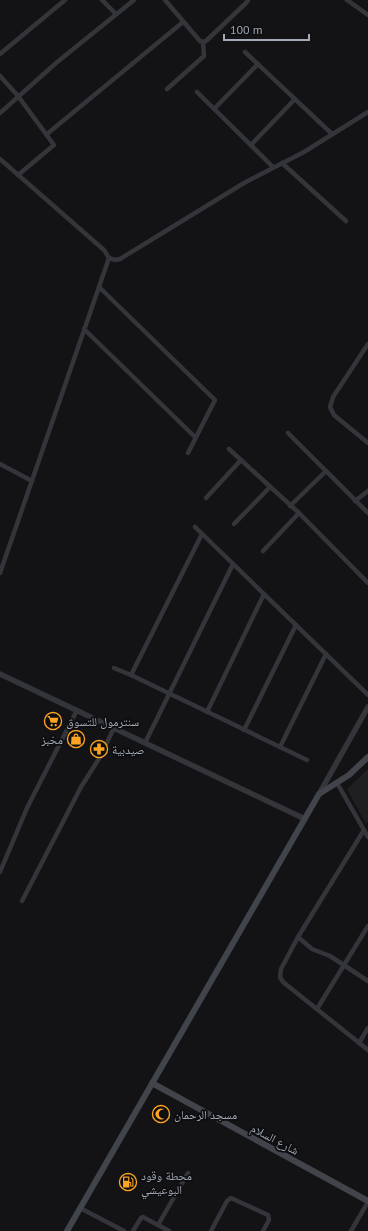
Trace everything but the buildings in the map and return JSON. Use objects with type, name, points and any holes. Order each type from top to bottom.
[{"type":"main road","points":[[67,1231],[319,794],[349,775],[368,757]]},
{"type":"main road","name":"شارع السلام","points":[[152,1083],[368,1201]]},
{"type":"street","points":[[0,54],[65,0]]},
{"type":"street","points":[[102,0],[116,14]]},
{"type":"street","points":[[0,113],[56,63],[134,0]]},
{"type":"street","points":[[165,0],[200,41],[203,42]]},
{"type":"street","points":[[203,42],[206,41],[248,0]]},
{"type":"street","points":[[348,0],[368,15]]},
{"type":"street","points":[[46,134],[183,22]]},
{"type":"street","points":[[167,89],[204,56],[203,42]]},
{"type":"street","points":[[245,52],[332,134]]},
{"type":"street","points":[[214,109],[258,64]]},
{"type":"street","points":[[0,76],[18,96],[54,144],[54,146],[18,175]]},
{"type":"street","points":[[197,92],[273,167]]},
{"type":"street","points":[[250,145],[295,99]]},
{"type":"street","points":[[0,159],[104,250],[109,258],[115,260],[120,259],[227,193],[273,167],[304,152],[368,112]]},
{"type":"street","points":[[282,163],[346,221]]},
{"type":"street","points":[[0,573],[109,258]]},
{"type":"street","points":[[99,287],[214,397],[215,402],[195,437],[188,453]]},
{"type":"street","points":[[84,329],[195,437]]},
{"type":"street","points":[[368,344],[333,397],[330,407],[334,415],[368,443]]},
{"type":"street","points":[[288,433],[368,513]]},
{"type":"street","points":[[229,449],[270,486],[368,583]]},
{"type":"street","points":[[206,498],[241,460]]},
{"type":"street","points":[[0,464],[32,481]]},
{"type":"street","points":[[290,506],[326,471]]},
{"type":"street","points":[[234,524],[270,486]]},
{"type":"street","points":[[355,501],[368,491]]},
{"type":"street","points":[[263,551],[298,513]]},
{"type":"street","points":[[195,527],[368,695]]},
{"type":"street","points":[[131,675],[202,534]]},
{"type":"street","points":[[145,743],[233,564]]},
{"type":"street","points":[[207,712],[264,594]]},
{"type":"street","points":[[244,730],[296,625]]},
{"type":"street","points":[[280,747],[326,654]]},
{"type":"street","points":[[114,668],[307,760]]},
{"type":"street","points":[[0,674],[305,819]]},
{"type":"street","points":[[319,794],[368,707]]},
{"type":"street","points":[[0,872],[27,808],[77,710]]},
{"type":"street","points":[[22,901],[81,786],[100,757],[114,728]]},
{"type":"street","points":[[337,783],[368,836]]},
{"type":"street","points":[[364,830],[298,937],[281,969],[280,977],[283,982],[368,1050]]},
{"type":"street","points":[[317,1009],[368,926]]},
{"type":"street","points":[[298,937],[312,950],[330,956],[368,981]]},
{"type":"street","points":[[359,1043],[368,1028]]},
{"type":"street","points":[[158,1225],[188,1173]]},
{"type":"street","points":[[211,1231],[227,1201],[231,1198],[268,1215],[269,1220],[263,1231]]},
{"type":"street","points":[[351,1231],[368,1201]]},
{"type":"street","points":[[80,1208],[124,1231]]},
{"type":"street","points":[[133,1231],[142,1217],[169,1231]]},
{"type":"shaded area","points":[[368,769],[368,822],[366,824],[347,789]]},
{"type":"place","name":"سنترمول للتسوق","points":[[53,721]]},
{"type":"place","name":"مخبز","points":[[76,739]]},
{"type":"place","name":"صيدبية","points":[[99,749]]},
{"type":"place","name":"مسجد الرحمان","points":[[161,1114]]},
{"type":"place","name":"محطة وقود البوعيشي","points":[[128,1182]]}]
